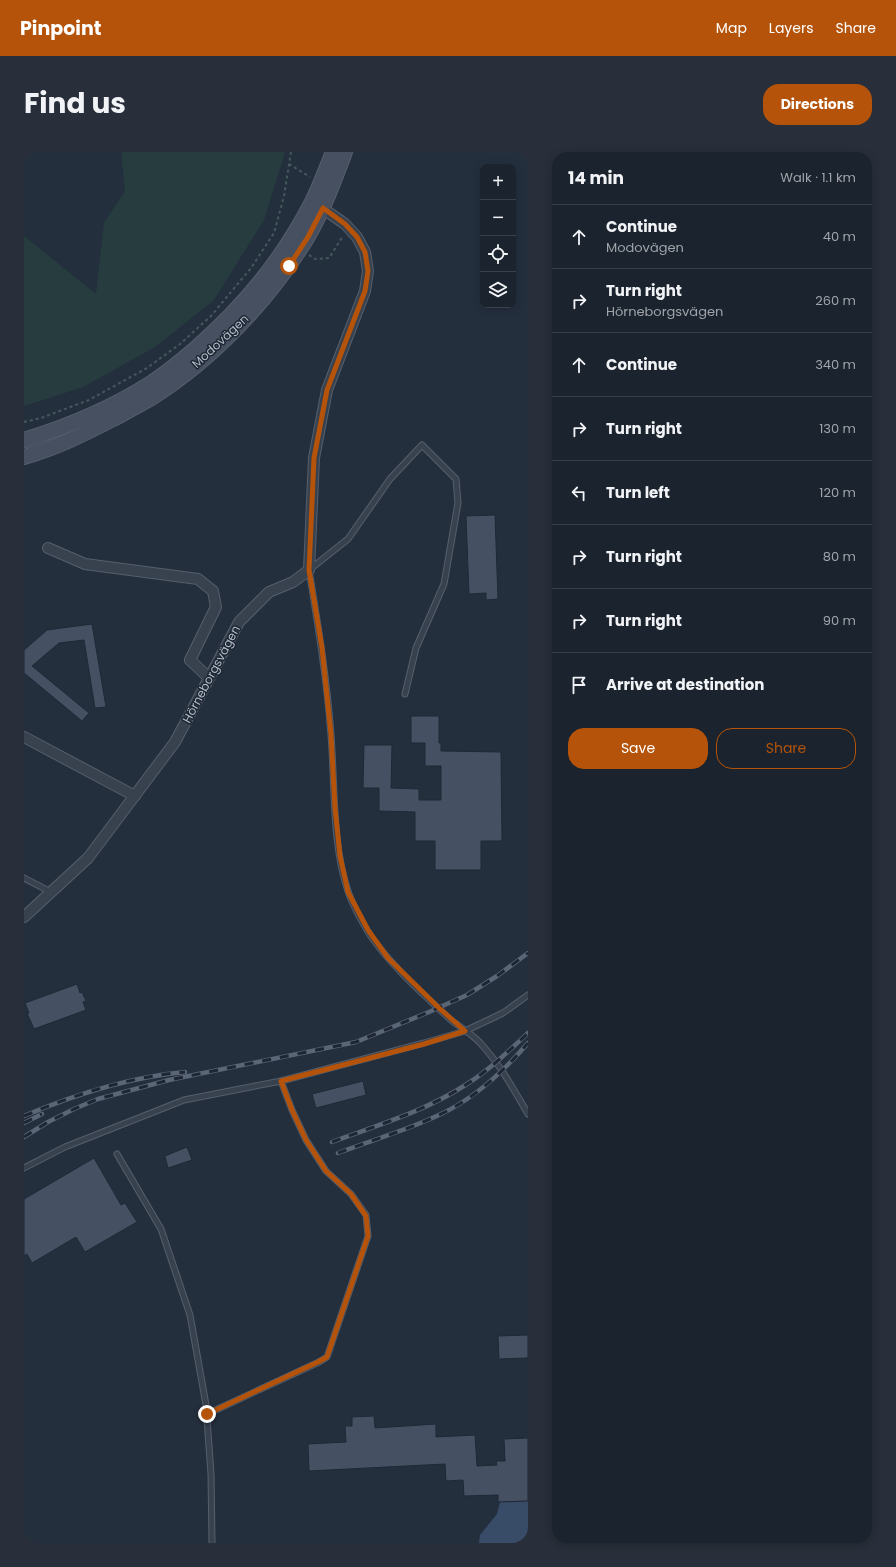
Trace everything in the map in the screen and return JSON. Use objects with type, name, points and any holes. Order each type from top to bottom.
[{"type":"main road","name":"Modovägen","points":[[24,440],[73,422],[148,385],[179,363],[233,314],[257,288],[297,229],[318,205],[320,184],[333,152]]},
{"type":"main road","name":"Modovägen","points":[[24,457],[48,450],[79,437],[152,397],[214,350],[267,295],[308,237],[318,205],[344,152]]},
{"type":"street","points":[[309,570],[314,458],[327,390],[365,291],[368,271],[365,252],[357,237],[345,224],[318,205]]},
{"type":"street","points":[[48,548],[85,564],[198,579],[213,591],[216,607],[190,660],[209,678]]},
{"type":"street","name":"Hörneborgsvägen","points":[[24,918],[88,858],[175,742],[239,622],[269,592],[293,582],[309,570]]},
{"type":"street","points":[[24,737],[135,796]]},
{"type":"lane","points":[[405,694],[416,648],[444,584],[458,503],[456,479],[422,445],[390,479],[348,540],[309,570],[322,648],[331,734],[335,808],[340,856],[348,892],[368,930],[388,958],[443,1012],[481,1044],[509,1080],[528,1114]]},
{"type":"lane","points":[[24,878],[51,892]]},
{"type":"lane","points":[[24,1168],[65,1147],[184,1100],[281,1081],[424,1044],[465,1031],[503,1013],[528,995]]},
{"type":"lane","points":[[207,1414],[327,1357],[368,1236],[366,1216],[351,1194],[326,1171],[306,1140],[281,1081]]},
{"type":"lane","points":[[117,1154],[161,1229],[190,1315],[207,1414],[211,1474],[212,1543]]},
{"type":"path","points":[[24,422],[41,418],[89,400],[147,368],[180,344],[211,316],[251,268],[274,232],[284,196],[291,152]]},
{"type":"path","points":[[289,164],[320,184]]},
{"type":"green space","points":[[121,152],[285,152],[264,220],[214,300],[155,347],[83,387],[24,406],[24,236],[96,294],[104,223],[125,191]]},
{"type":"water","points":[[528,1501],[528,1543],[479,1543],[480,1535],[497,1514],[500,1502]]},
{"type":"building","points":[[495,515],[498,599],[486,600],[486,593],[469,594],[466,516]]},
{"type":"building","points":[[92,624],[106,707],[95,708],[84,640],[59,643],[32,666],[89,713],[82,721],[24,673],[24,650],[47,630]]},
{"type":"building","points":[[411,716],[439,716],[439,743],[441,743],[441,751],[501,752],[502,841],[481,841],[481,870],[435,870],[435,841],[415,841],[415,812],[379,811],[379,788],[363,788],[364,745],[392,745],[391,788],[419,789],[419,800],[441,800],[441,766],[425,766],[425,743],[411,743]]},
{"type":"building","points":[[77,984],[80,993],[82,992],[86,1001],[83,1002],[86,1010],[34,1029],[27,1013],[29,1013],[25,1003]]},
{"type":"building","points":[[363,1081],[366,1095],[316,1108],[312,1094]]},
{"type":"building","points":[[187,1147],[192,1160],[168,1168],[165,1156]]},
{"type":"building","points":[[94,1158],[121,1205],[125,1203],[137,1222],[85,1252],[76,1237],[32,1263],[27,1254],[24,1256],[24,1199]]},
{"type":"building","points":[[528,1335],[528,1358],[499,1359],[498,1336]]},
{"type":"building","points":[[374,1416],[375,1428],[436,1424],[436,1437],[475,1435],[477,1466],[497,1465],[496,1461],[505,1461],[504,1439],[528,1438],[528,1501],[498,1502],[498,1495],[464,1496],[463,1480],[446,1481],[445,1464],[309,1471],[308,1444],[346,1442],[345,1426],[352,1426],[352,1417]]},
{"type":"railway","points":[[24,1137],[48,1122],[98,1099],[169,1080],[356,1042],[467,995],[497,976],[528,953]]},
{"type":"railway","points":[[332,1142],[401,1117],[451,1094],[483,1073],[528,1033]]},
{"type":"railway","points":[[338,1153],[416,1125],[453,1108],[488,1083],[509,1064],[528,1043]]},
{"type":"railway","points":[[24,1116],[83,1094],[123,1082],[164,1074],[185,1072]]},
{"type":"railway","points":[[24,1123],[42,1114]]},
{"type":"route","points":[[207,1414],[327,1357],[368,1236],[366,1216],[351,1194],[326,1171],[306,1140],[281,1081],[424,1044],[465,1031],[388,958],[368,930],[348,892],[340,856],[335,808],[331,734],[322,648],[309,570],[314,458],[327,390],[365,291],[368,271],[365,252],[357,237],[345,224],[323,208],[308,237],[289,266]]}]
